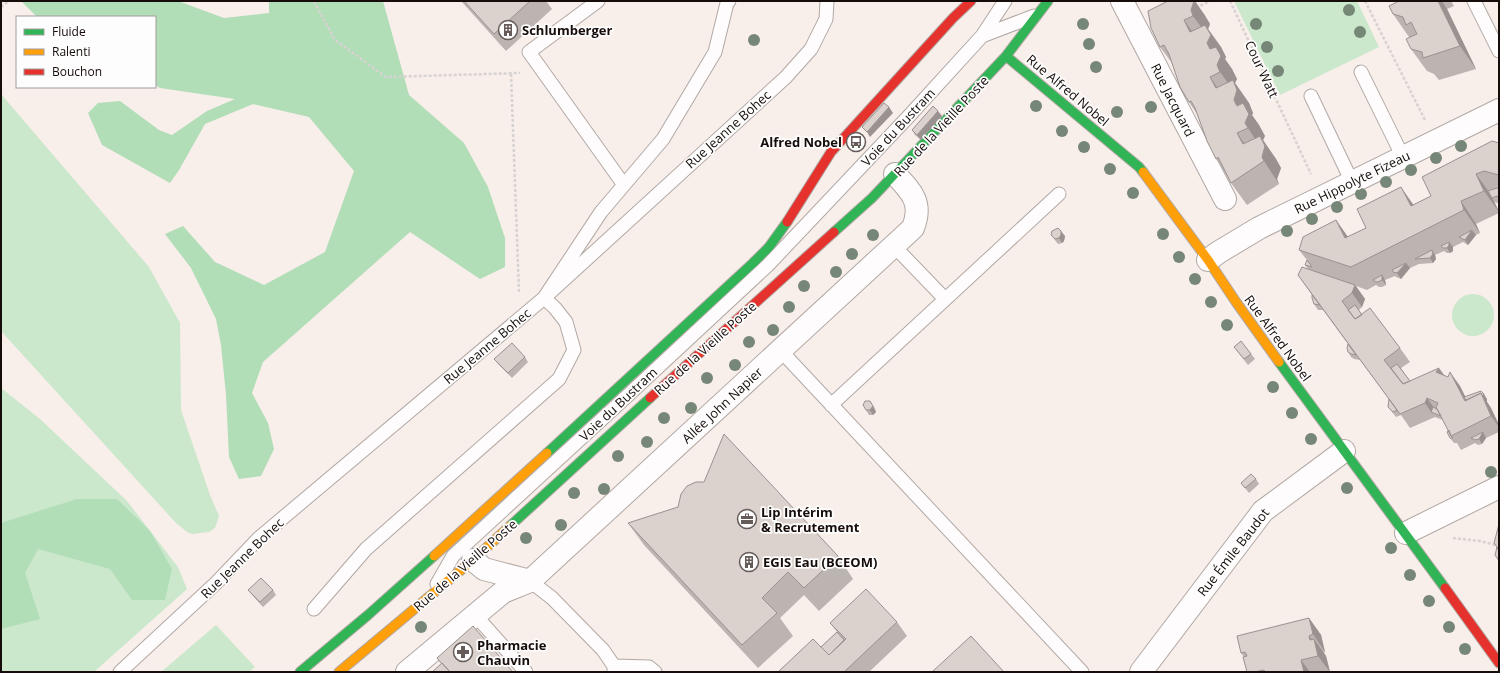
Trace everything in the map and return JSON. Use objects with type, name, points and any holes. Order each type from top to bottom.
[{"type":"main road","name":"Rue de la Vieille Poste","points":[[300,672],[396,590],[562,439],[769,247],[781,231],[831,152],[953,18],[971,1]]},
{"type":"main road","name":"Rue de la Vieille Poste","points":[[339,672],[473,560],[798,263],[857,213],[1006,56],[1048,1]]},
{"type":"main road","name":"Rue Alfred Nobel","points":[[1006,56],[1139,167],[1208,260],[1236,302],[1344,451],[1406,533],[1499,663]]},
{"type":"street","name":"Rue Jacquard","points":[[1122,1],[1225,199]]},
{"type":"street","name":"Rue Hippolyte Fizeau","points":[[1208,260],[1259,228],[1499,110]]},
{"type":"street","name":"Allée John Napier","points":[[530,581],[913,228],[917,218],[918,209],[912,192],[895,174]]},
{"type":"street","name":"Rue Émile Baudot","points":[[1141,672],[1263,511],[1344,451]]},
{"type":"street","points":[[1406,533],[1499,487]]},
{"type":"street","points":[[473,560],[484,569],[530,581]]},
{"type":"street","points":[[407,672],[503,592],[530,581]]},
{"type":"lane","points":[[598,1],[528,52],[624,185]]},
{"type":"lane","points":[[314,609],[366,549],[559,380],[574,350],[566,322],[555,308],[544,298],[601,212],[663,139],[715,52],[729,1]]},
{"type":"lane","name":"Rue Jeanne Bohec","points":[[120,672],[216,583],[259,538],[544,298],[786,77],[811,49],[826,18],[827,1]]},
{"type":"lane","name":"Voie du Bustram","points":[[431,595],[453,556],[626,397],[756,275],[814,218],[982,36],[1005,1]]},
{"type":"lane","points":[[1474,1],[1499,51]]},
{"type":"lane","name":"Voie du Bustram","points":[[982,36],[1037,15]]},
{"type":"lane","points":[[1361,72],[1403,157]]},
{"type":"lane","points":[[1311,96],[1352,182]]},
{"type":"lane","points":[[830,405],[1059,194]]},
{"type":"lane","name":"Voie du Bustram","points":[[769,247],[814,218]]},
{"type":"lane","points":[[894,246],[945,299]]},
{"type":"lane","points":[[781,351],[1082,672]]},
{"type":"lane","points":[[530,581],[552,598],[603,650],[614,669],[650,667],[655,672]]},
{"type":"lane","points":[[475,615],[526,672]]},
{"type":"path","points":[[1,7],[9,1]]},
{"type":"path","points":[[314,1],[335,40],[386,77],[543,72]]},
{"type":"path","points":[[1191,10],[1210,1]]},
{"type":"path","name":"Cour Watt","points":[[1230,1],[1312,175]]},
{"type":"path","points":[[1364,1],[1426,122]]},
{"type":"path","points":[[511,74],[520,318]]},
{"type":"green space","points":[[21,1],[178,1],[224,18],[269,13],[269,1],[383,1],[409,95],[464,143],[488,187],[505,238],[505,267],[480,279],[410,232],[263,362],[252,393],[268,423],[274,449],[261,476],[239,479],[229,457],[226,395],[221,345],[216,319],[191,268],[165,234],[183,226],[215,262],[264,285],[325,252],[354,171],[309,117],[253,104],[205,124],[170,183],[102,145],[88,113],[98,103],[120,101],[159,130],[172,135],[207,111],[235,99],[160,88],[156,86],[156,16],[36,16]]},
{"type":"green space","points":[[1234,1],[1357,1],[1379,47],[1280,95]]},
{"type":"green space","points":[[1,94],[149,267],[180,323],[181,410],[210,495],[219,516],[215,528],[209,532],[192,534],[176,523],[1,331]]},
{"type":"green space","points":[[1469,294],[1477,294],[1485,297],[1491,303],[1494,315],[1491,327],[1485,333],[1477,336],[1469,336],[1461,333],[1455,327],[1452,319],[1452,311],[1455,303],[1461,297]]},
{"type":"green space","points":[[1,388],[40,419],[127,501],[178,567],[187,589],[94,672],[1,672]]},
{"type":"green space","points":[[77,499],[117,499],[150,531],[172,569],[165,600],[132,600],[110,569],[38,549],[25,573],[40,619],[1,629],[1,523]]},
{"type":"green space","points":[[216,625],[255,667],[249,672],[161,672]]},
{"type":"building","points":[[464,1],[530,1],[494,34]]},
{"type":"building","points":[[1168,1],[1194,1],[1191,10],[1193,16],[1184,20],[1190,32],[1205,25],[1211,35],[1207,43],[1210,49],[1216,47],[1221,56],[1217,65],[1220,72],[1210,77],[1216,88],[1233,80],[1237,90],[1234,100],[1237,106],[1243,103],[1249,114],[1245,123],[1248,128],[1237,133],[1243,144],[1260,136],[1265,146],[1262,157],[1264,161],[1231,183],[1218,157],[1216,159],[1207,141],[1195,108],[1191,101],[1189,102],[1180,87],[1169,54],[1164,45],[1160,47],[1151,28],[1148,11]]},
{"type":"building","points":[[1399,1],[1438,1],[1460,46],[1423,58],[1422,52],[1411,49],[1406,39],[1417,34],[1411,22],[1406,25],[1403,17],[1393,14],[1389,6]]},
{"type":"building","points":[[884,103],[889,107],[867,132],[862,127]]},
{"type":"building","points":[[933,106],[938,111],[917,135],[912,130]]},
{"type":"building","points":[[1492,141],[1499,143],[1499,175],[1484,171],[1476,174],[1484,191],[1461,201],[1464,210],[1351,267],[1299,250],[1303,237],[1336,220],[1345,238],[1366,228],[1357,209],[1401,187],[1411,206],[1431,196],[1422,177]]},
{"type":"building","points":[[1497,188],[1499,189],[1499,197],[1497,196],[1492,198],[1488,191]]},
{"type":"building","points":[[1058,228],[1061,231],[1061,235],[1059,238],[1055,239],[1051,235],[1052,231]]},
{"type":"building","points":[[1472,230],[1465,240],[1459,237]]},
{"type":"building","points":[[1449,242],[1447,248],[1443,248],[1441,246]]},
{"type":"building","points":[[1432,250],[1433,254],[1430,258],[1415,259]]},
{"type":"building","points":[[1307,260],[1312,267],[1305,265]]},
{"type":"building","points":[[1406,263],[1397,273],[1393,272],[1392,270]]},
{"type":"building","points":[[1302,267],[1355,285],[1352,293],[1342,301],[1355,319],[1370,308],[1400,348],[1384,360],[1403,384],[1439,368],[1436,372],[1448,377],[1450,372],[1465,401],[1481,393],[1491,416],[1451,436],[1436,407],[1438,403],[1427,398],[1425,403],[1400,414],[1298,275]]},
{"type":"building","points":[[1382,275],[1382,280],[1376,282],[1373,280]]},
{"type":"building","points":[[1312,295],[1320,305],[1314,304]]},
{"type":"building","points":[[1355,305],[1362,315],[1355,319],[1348,310]]},
{"type":"building","points":[[1241,341],[1251,354],[1244,359],[1234,347]]},
{"type":"building","points":[[512,343],[525,357],[508,373],[494,359]]},
{"type":"building","points":[[1348,344],[1356,355],[1348,352]]},
{"type":"building","points":[[1397,364],[1410,381],[1403,384],[1391,368]]},
{"type":"building","points":[[1481,391],[1484,394],[1483,397],[1481,393],[1466,400],[1464,397]]},
{"type":"building","points":[[1389,399],[1397,410],[1393,412],[1388,407]]},
{"type":"building","points":[[865,401],[870,401],[873,406],[870,410],[866,410],[863,405]]},
{"type":"building","points":[[1433,407],[1437,409],[1441,416],[1431,412]]},
{"type":"building","points":[[1449,430],[1453,438],[1450,438],[1447,432]]},
{"type":"building","points":[[1483,432],[1479,439],[1475,440],[1471,438]]},
{"type":"building","name":"EGIS Eau (BCEOM)","points":[[724,434],[838,556],[804,588],[788,572],[762,598],[777,613],[742,645],[628,523],[678,507],[681,494],[687,486],[696,482],[704,482]]},
{"type":"building","points":[[1251,474],[1256,479],[1245,488],[1241,483]]},
{"type":"building","points":[[1499,524],[1499,550],[1494,543]]},
{"type":"building","points":[[1497,547],[1499,551],[1499,561],[1495,555]]},
{"type":"building","points":[[261,578],[273,590],[260,602],[248,590]]},
{"type":"building","points":[[866,589],[897,622],[844,672],[778,672],[813,639],[829,655],[846,639],[830,623]]},
{"type":"building","points":[[1309,618],[1313,634],[1309,636],[1310,640],[1314,639],[1318,656],[1301,660],[1304,672],[1265,672],[1264,670],[1247,672],[1243,657],[1247,656],[1245,652],[1241,653],[1237,636]]},
{"type":"building","points":[[473,626],[513,672],[450,672],[442,664],[437,658]]},
{"type":"building","points":[[837,632],[844,640],[829,655],[821,647]]},
{"type":"building","points":[[971,636],[1004,672],[932,672]]},
{"type":"building","points":[[442,663],[450,672],[432,672]]},
{"type":"traffic: fast","points":[[834,232],[872,198],[1006,56],[1048,1]]},
{"type":"traffic: fast","points":[[1006,56],[1139,167],[1143,172]]},
{"type":"traffic: fast","points":[[547,453],[753,263],[769,247],[787,222]]},
{"type":"traffic: fast","points":[[1279,362],[1445,588]]},
{"type":"traffic: fast","points":[[510,526],[650,398]]},
{"type":"traffic: fast","points":[[300,672],[368,615],[434,556]]},
{"type":"traffic: slow","points":[[1143,172],[1208,260],[1279,362]]},
{"type":"traffic: slow","points":[[434,556],[547,453]]},
{"type":"traffic: slow","points":[[339,672],[473,560],[510,526]]},
{"type":"traffic: jam","points":[[787,222],[831,152],[953,18],[971,1]]},
{"type":"traffic: jam","points":[[650,398],[834,232]]},
{"type":"traffic: jam","points":[[1445,588],[1499,663]]},
{"type":"place","name":"Schlumberger","points":[[508,30]]},
{"type":"place","name":"Alfred Nobel","points":[[856,142]]},
{"type":"place","name":"Lip Intérim & Recrutement","points":[[747,519]]},
{"type":"place","name":"EGIS Eau (BCEOM)","points":[[749,562]]},
{"type":"place","name":"Pharmacie Chauvin","points":[[463,652]]}]
